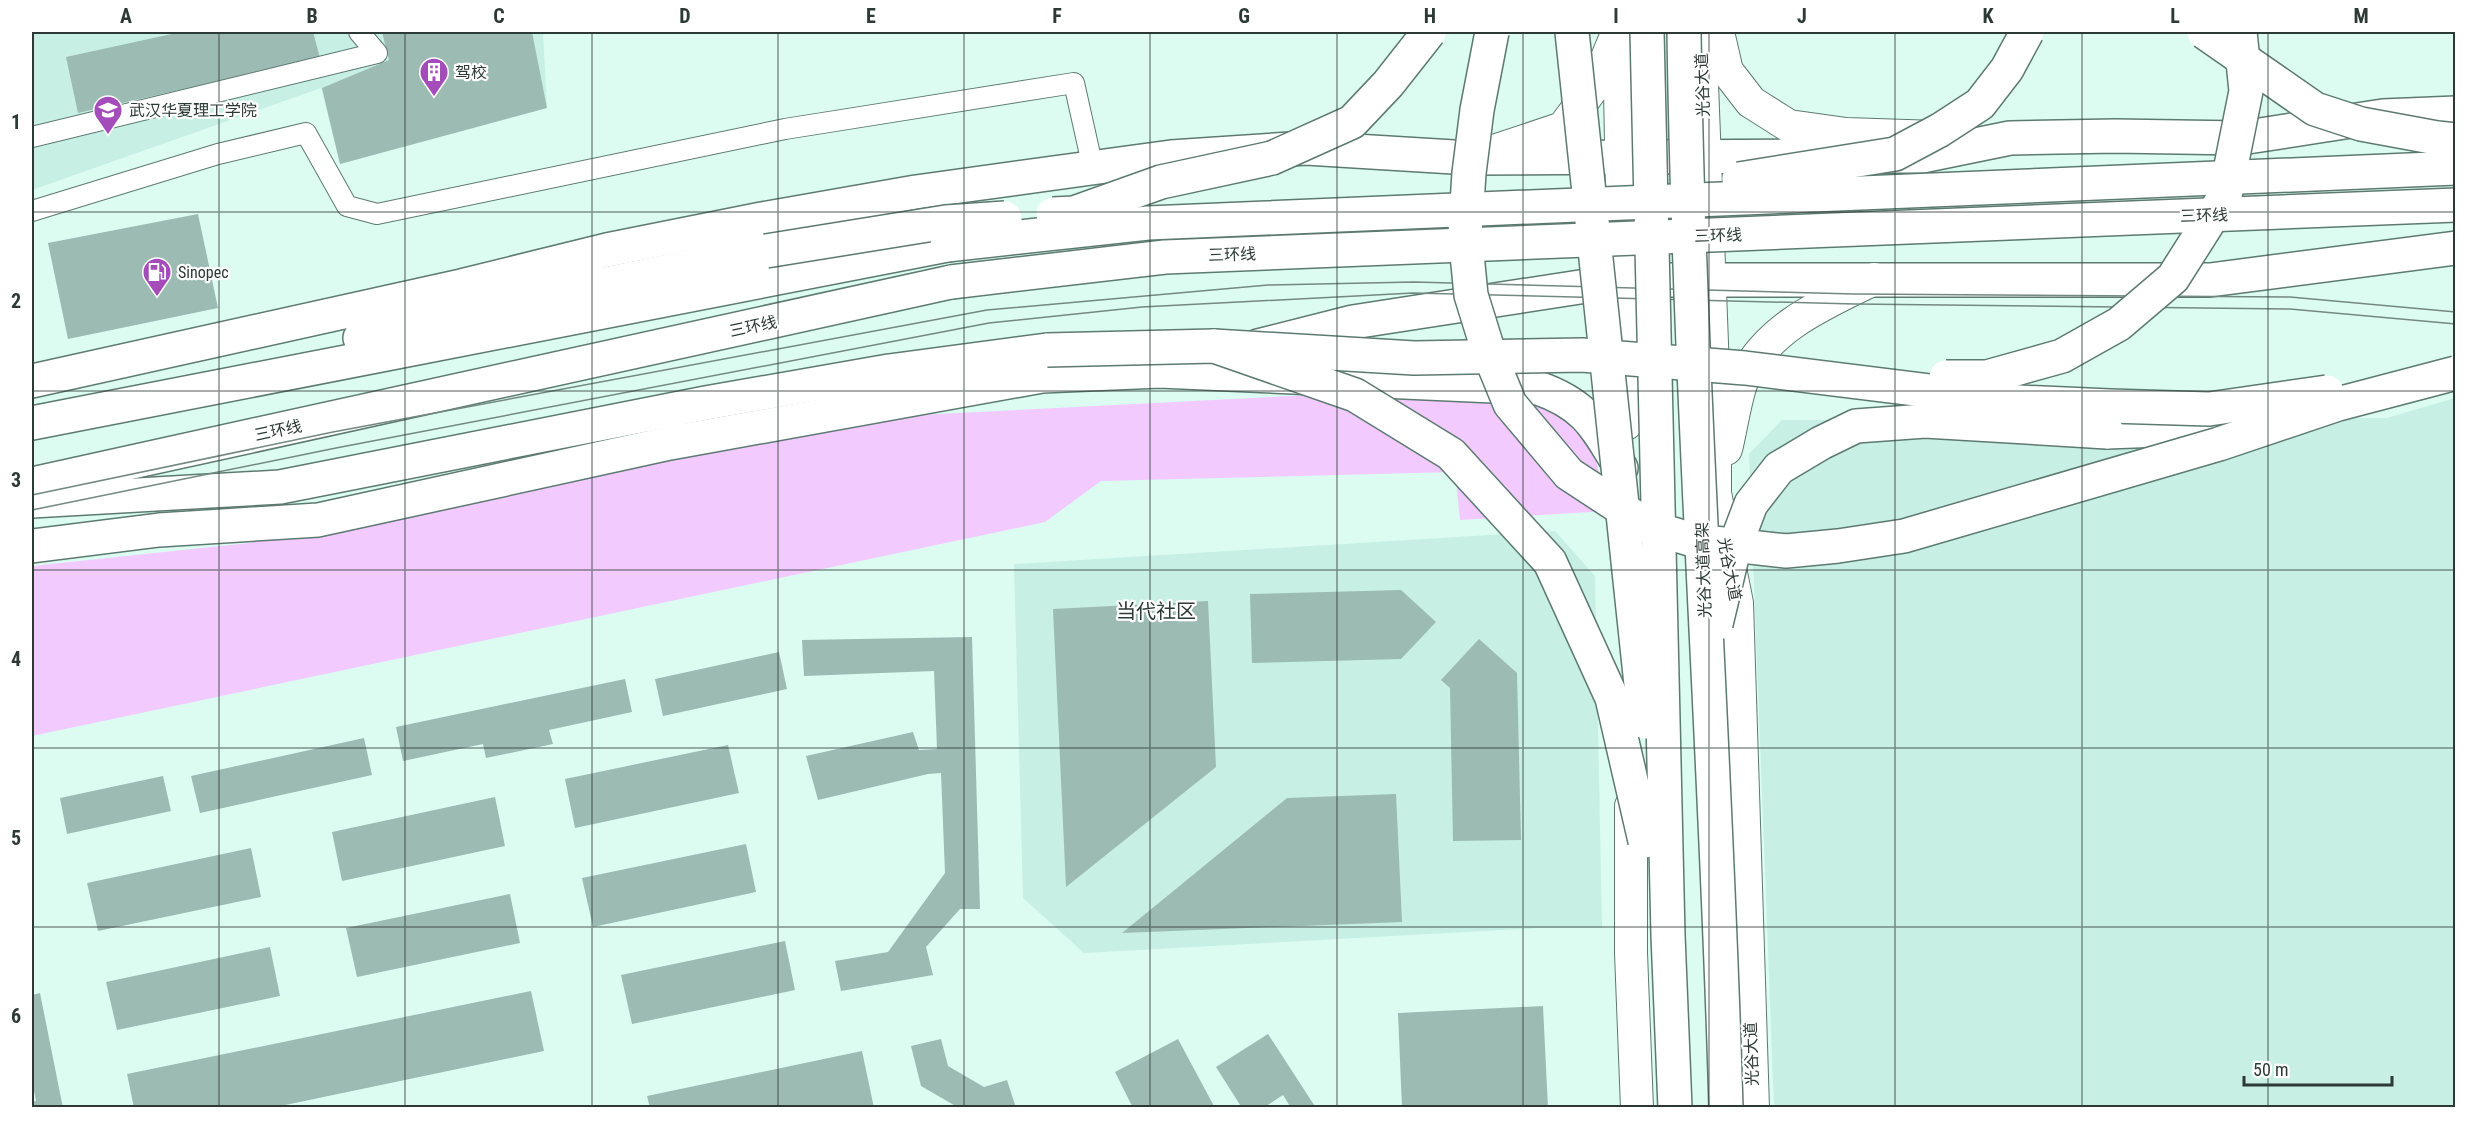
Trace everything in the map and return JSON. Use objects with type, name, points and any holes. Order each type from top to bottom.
[{"type":"highway","points":[[1074,213],[1161,182],[1272,158],[1352,122],[1388,84],[1429,32]]},
{"type":"highway","points":[[1492,32],[1469,173],[1465,234],[1471,295],[1489,352],[1510,404],[1569,474],[1650,527],[1696,541],[1786,551],[1904,536],[2219,444],[2338,404],[2448,375]]},
{"type":"highway","points":[[1572,32],[1642,706],[1665,817]]},
{"type":"highway","points":[[1647,32],[1668,935],[1676,1107]]},
{"type":"highway","name":"光谷大道高架","points":[[1684,32],[1685,124],[1706,660],[1721,921],[1726,1107]]},
{"type":"highway","points":[[1685,124],[1701,32]]},
{"type":"highway","points":[[32,418],[473,310],[766,251],[946,222],[1074,213],[1752,178],[1895,154],[1940,130],[1980,104],[2007,69],[2027,32]]},
{"type":"highway","points":[[2204,32],[2315,109],[2361,124],[2456,140]]},
{"type":"highway","points":[[1809,377],[1987,377],[2062,357],[2119,324],[2173,278],[2225,196],[2246,91],[2240,32]]},
{"type":"highway","points":[[32,381],[358,309],[607,250],[762,219],[916,192],[1171,157],[1306,148],[1470,158],[1922,156],[2010,138],[2115,136],[2241,138],[2383,116],[2456,113]]},
{"type":"highway","points":[[32,423],[947,245],[1148,222],[2456,168]]},
{"type":"highway","name":"三环线","points":[[32,483],[951,282],[1165,257],[2456,205]]},
{"type":"highway","points":[[1160,371],[1353,322],[1625,280],[2210,280],[2456,248]]},
{"type":"highway","points":[[358,309],[640,276]]},
{"type":"highway","points":[[32,501],[280,487],[682,408],[889,371],[1047,350],[1214,346],[1414,358],[1582,355],[1745,368],[2019,402],[2209,409],[2448,375]]},
{"type":"highway","points":[[1214,346],[1355,395],[1451,454],[1550,562],[1612,698],[1668,935]]},
{"type":"highway","points":[[32,546],[159,530],[318,520],[670,442],[1042,376],[1160,371],[1538,388],[1562,396],[1593,421],[1626,477]]},
{"type":"highway","points":[[1706,660],[1734,549],[1751,504],[1779,468],[1821,442],[1856,426],[1925,421],[2107,432],[2214,428],[2338,404]]},
{"type":"highway","points":[[682,408],[750,407],[838,411]]},
{"type":"highway","points":[[159,530],[266,505],[334,476]]},
{"type":"main road","points":[[1619,32],[1625,280],[1626,477],[1632,571],[1631,953],[1637,1107]]},
{"type":"main road","points":[[1470,158],[1513,147],[1563,128],[1597,82],[1619,32]]},
{"type":"main road","name":"光谷大道","points":[[1701,32],[1715,421],[1715,494],[1737,603],[1753,1107]]},
{"type":"main road","points":[[1718,32],[1727,71],[1751,102],[1789,126],[1846,134],[2010,138]]},
{"type":"main road","points":[[1715,494],[1743,378],[1774,336],[1815,309],[1874,279]]},
{"type":"street","points":[[32,137],[377,53],[359,32]]},
{"type":"street","points":[[32,211],[218,154],[306,132],[347,206],[378,214],[785,129],[1074,83],[1093,168]]},
{"type":"shaded area","name":"武汉华夏理工学院","points":[[32,32],[543,32],[547,108],[340,164],[321,88],[32,190]]},
{"type":"shaded area","points":[[1311,395],[1533,398],[1589,431],[1608,511],[1460,520],[1455,472],[1101,481],[1045,522],[32,736],[32,566],[249,543],[898,416]]},
{"type":"shaded area","points":[[2455,398],[2455,1107],[1774,1107],[1749,454],[1782,420],[2387,418]]},
{"type":"shaded area","points":[[1555,531],[1595,576],[1602,928],[1540,928],[1084,953],[1023,898],[1014,564]]},
{"type":"building","points":[[181,32],[313,32],[320,58],[78,113],[66,57]]},
{"type":"building","name":"驾校","points":[[382,32],[532,32],[547,108],[340,164],[322,88],[389,60]]},
{"type":"building","points":[[198,214],[218,308],[68,339],[48,243]]},
{"type":"building","points":[[1401,590],[1436,622],[1401,659],[1252,663],[1250,594]]},
{"type":"building","points":[[1208,601],[1216,767],[1066,887],[1053,609]]},
{"type":"building","points":[[972,637],[980,909],[960,909],[926,947],[933,975],[841,991],[835,961],[888,952],[945,873],[941,773],[928,774],[818,800],[806,756],[913,732],[919,750],[937,749],[934,671],[804,676],[802,640]]},
{"type":"building","points":[[1479,639],[1517,673],[1521,840],[1453,841],[1450,688],[1441,680]]},
{"type":"building","points":[[779,652],[787,689],[663,716],[655,679]]},
{"type":"building","points":[[625,679],[632,712],[549,730],[553,744],[486,758],[483,744],[403,761],[396,727]]},
{"type":"building","points":[[364,738],[372,775],[200,813],[191,776]]},
{"type":"building","points":[[728,745],[739,793],[575,828],[565,779]]},
{"type":"building","points":[[163,776],[171,811],[67,834],[60,798]]},
{"type":"building","points":[[1396,794],[1402,922],[1122,933],[1287,798]]},
{"type":"building","points":[[495,797],[505,846],[342,881],[332,832]]},
{"type":"building","points":[[746,844],[756,892],[593,927],[582,878]]},
{"type":"building","points":[[251,848],[261,897],[98,931],[87,883]]},
{"type":"building","points":[[510,894],[520,943],[357,977],[346,928]]},
{"type":"building","points":[[785,941],[795,990],[632,1024],[621,975]]},
{"type":"building","points":[[270,947],[280,996],[117,1030],[106,982]]},
{"type":"building","points":[[531,991],[544,1051],[271,1108],[134,1108],[127,1074]]},
{"type":"building","points":[[40,993],[63,1108],[32,1108],[32,1102],[36,1101],[32,1081],[32,995]]},
{"type":"building","points":[[1543,1006],[1548,1108],[1402,1108],[1398,1013]]},
{"type":"building","points":[[1268,1034],[1316,1108],[1291,1108],[1283,1095],[1263,1108],[1242,1108],[1216,1067]]},
{"type":"building","points":[[941,1039],[948,1066],[984,1087],[1007,1080],[1016,1108],[959,1108],[921,1086],[911,1046]]},
{"type":"building","points":[[1178,1039],[1215,1108],[1133,1108],[1115,1072]]},
{"type":"building","points":[[862,1051],[874,1108],[650,1108],[647,1096]]},
{"type":"tram line","points":[[32,495],[333,432],[987,310],[1268,285],[1414,282],[1854,294],[2290,297],[2456,312]]},
{"type":"tram line","points":[[32,510],[336,448],[989,323],[1142,307],[1413,293],[1855,304],[2290,309],[2456,324]]},
{"type":"place","name":"驾校","points":[[434,98]]},
{"type":"place","name":"武汉华夏理工学院","points":[[108,136]]},
{"type":"place","name":"Sinopec","points":[[157,298]]},
{"type":"district","name":"当代社区","points":[[1156,611]]}]
